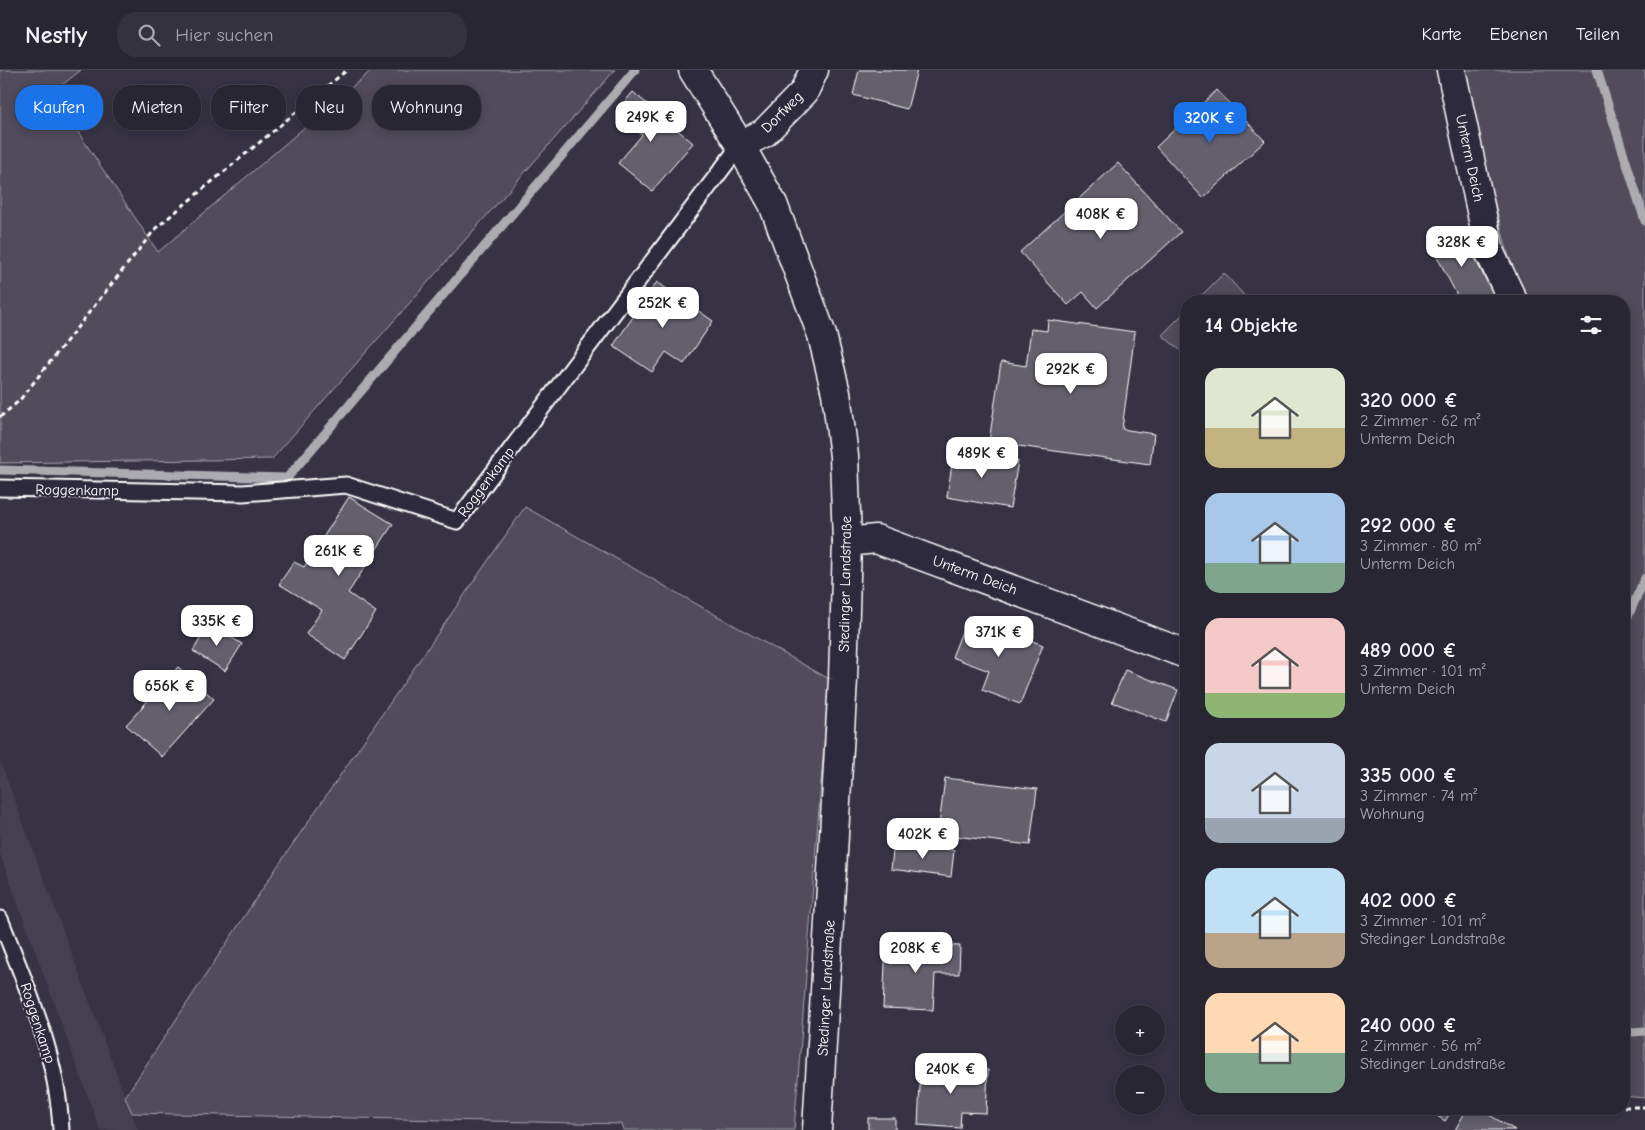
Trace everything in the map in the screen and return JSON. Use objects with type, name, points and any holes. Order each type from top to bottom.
[{"type":"main road","name":"Stedinger Landstraße","points":[[693,70],[740,145],[772,204],[822,335],[836,393],[844,456],[846,542],[844,679],[817,1130]]},
{"type":"main road","name":"Dorfweg","points":[[740,145],[764,132],[804,92],[814,70]]},
{"type":"main road","name":"Unterm Deich","points":[[1451,70],[1490,252],[1510,295]]},
{"type":"main road","name":"Unterm Deich","points":[[846,542],[876,538],[1180,652]]},
{"type":"lane","name":"Roggenkamp","points":[[0,488],[243,493],[346,485],[457,521],[740,145]]},
{"type":"lane","name":"Roggenkamp","points":[[0,919],[23,978],[51,1060],[60,1098],[60,1130]]},
{"type":"path","points":[[0,417],[19,402],[156,228],[347,70]]},
{"type":"path","points":[[1630,1107],[1645,1107]]},
{"type":"shaded area","points":[[0,70],[81,70],[62,85],[15,85],[15,130],[77,130],[158,252],[301,130],[362,130],[362,85],[354,85],[372,70],[615,70],[272,459],[0,463]]},
{"type":"shaded area","points":[[1459,70],[1645,70],[1645,1098],[1630,1097],[1630,295],[1524,295],[1510,261]]},
{"type":"shaded area","points":[[1224,273],[1244,295],[1202,295]]},
{"type":"shaded area","points":[[1180,317],[1180,350],[1162,335]]},
{"type":"shaded area","points":[[525,507],[829,679],[794,1130],[624,1130],[622,1124],[132,1113],[125,1097],[277,867]]},
{"type":"shaded area","points":[[0,761],[138,1130],[100,1130],[0,854]]},
{"type":"building","points":[[859,70],[917,70],[907,109],[853,95]]},
{"type":"building","points":[[1217,90],[1265,141],[1203,198],[1156,147]]},
{"type":"building","points":[[633,92],[693,143],[652,191],[618,163],[642,135],[616,112]]},
{"type":"building","points":[[1118,163],[1181,232],[1097,308],[1083,292],[1068,305],[1020,252]]},
{"type":"building","points":[[1459,228],[1494,295],[1457,295],[1430,243]]},
{"type":"building","points":[[657,282],[713,321],[684,364],[666,352],[652,372],[613,346]]},
{"type":"building","points":[[1048,320],[1135,332],[1122,429],[1154,434],[1150,464],[989,442],[1001,362],[1026,366],[1031,329],[1047,331]]},
{"type":"building","points":[[954,451],[1018,461],[1010,508],[947,497]]},
{"type":"building","points":[[349,497],[393,524],[348,593],[376,612],[345,660],[306,634],[322,610],[279,584],[294,562],[304,567]]},
{"type":"building","points":[[968,616],[1043,645],[1020,704],[982,690],[989,671],[952,657]]},
{"type":"building","points":[[209,624],[242,644],[225,671],[193,651]]},
{"type":"building","points":[[178,667],[214,699],[162,757],[126,725]]},
{"type":"building","points":[[1125,670],[1178,690],[1166,722],[1112,702]]},
{"type":"building","points":[[945,778],[1037,789],[1030,845],[938,834]]},
{"type":"building","points":[[894,842],[954,850],[951,877],[891,869]]},
{"type":"building","points":[[886,943],[960,946],[959,974],[935,974],[933,1010],[883,1008]]},
{"type":"building","points":[[921,1067],[988,1070],[986,1113],[961,1112],[960,1128],[918,1125]]},
{"type":"building","points":[[1436,1115],[1449,1115],[1445,1121]]},
{"type":"building","points":[[1464,1115],[1489,1115],[1515,1130],[1455,1130]]},
{"type":"building","points":[[868,1118],[895,1118],[895,1130],[868,1130]]},
{"type":"waterway","points":[[0,470],[287,478],[635,70]]},
{"type":"waterway","points":[[1597,70],[1645,221]]},
{"type":"waterway","points":[[1630,612],[1645,578]]},
{"type":"waterway","points":[[1630,1031],[1645,1031]]}]
